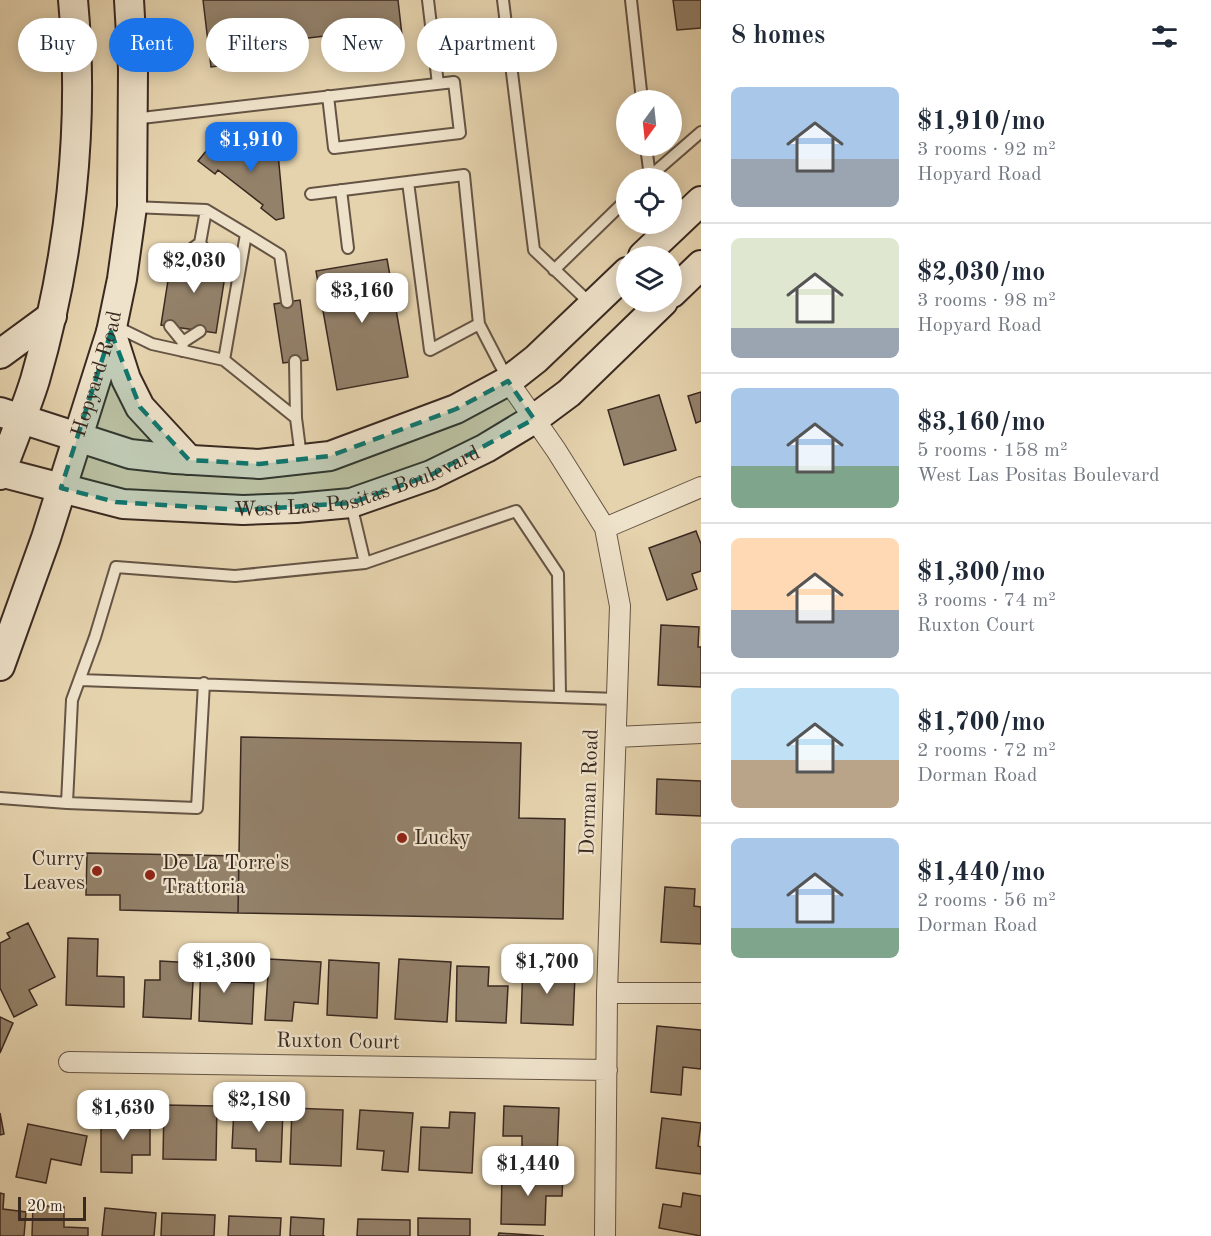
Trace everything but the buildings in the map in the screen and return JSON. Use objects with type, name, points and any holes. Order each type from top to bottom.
[{"type":"main road","points":[[0,473],[10,416],[34,382],[52,316],[64,251],[72,189],[78,98],[73,0]]},
{"type":"main road","name":"Hopyard Road","points":[[0,666],[46,538],[111,328],[122,279],[132,207],[133,69],[129,0]]},
{"type":"main road","points":[[654,246],[701,201]]},
{"type":"main road","points":[[682,283],[701,265]]},
{"type":"main road","name":"West Las Positas Boulevard","points":[[10,416],[130,454],[259,464],[330,456],[456,409],[508,381],[536,359],[616,282]]},
{"type":"main road","name":"West Las Positas Boulevard","points":[[0,473],[123,504],[243,510],[351,503],[431,475],[486,448],[534,419],[569,393],[653,312]]},
{"type":"main road","points":[[0,354],[52,316]]},
{"type":"main road","points":[[111,328],[126,379],[140,407],[189,460]]},
{"type":"street","name":"Dorman Road","points":[[508,381],[556,450],[605,528],[620,606],[607,993],[605,1236]]},
{"type":"street","points":[[605,528],[701,487]]},
{"type":"street","points":[[616,737],[701,733]]},
{"type":"street","points":[[607,993],[701,993]]},
{"type":"street","name":"Ruxton Court","points":[[69,1062],[607,1070]]},
{"type":"lane","points":[[429,0],[438,84]]},
{"type":"lane","points":[[503,0],[534,250],[592,305]]},
{"type":"lane","points":[[631,0],[641,90]]},
{"type":"lane","points":[[132,119],[327,96],[454,82],[460,133],[333,148],[327,96]]},
{"type":"lane","points":[[660,168],[701,132]]},
{"type":"lane","points":[[311,194],[464,175],[479,324],[508,381]]},
{"type":"lane","points":[[408,182],[430,350],[479,324]]},
{"type":"lane","points":[[341,190],[348,248]]},
{"type":"lane","points":[[132,207],[206,210],[246,234],[280,255],[287,302]]},
{"type":"lane","points":[[182,256],[200,243],[206,210]]},
{"type":"lane","points":[[554,270],[616,210]]},
{"type":"lane","points":[[224,360],[246,234]]},
{"type":"lane","points":[[200,243],[213,261]]},
{"type":"lane","points":[[170,326],[183,346]]},
{"type":"lane","points":[[111,328],[152,344],[183,346],[224,360],[296,418]]},
{"type":"lane","points":[[183,346],[200,331]]},
{"type":"lane","points":[[295,361],[296,418],[301,460]]},
{"type":"lane","points":[[351,503],[365,563]]},
{"type":"lane","points":[[67,803],[72,700],[95,637],[116,567],[235,576],[365,563],[516,511],[558,574],[560,695]]},
{"type":"lane","points":[[80,680],[560,695],[617,699]]},
{"type":"lane","points":[[0,798],[197,808],[204,684]]},
{"type":"highlighted area","points":[[111,332],[140,407],[189,460],[259,464],[330,456],[456,409],[508,381],[534,419],[431,475],[351,503],[243,510],[116,502],[61,488]]},
{"type":"place","name":"Lucky","points":[[402,838]]},
{"type":"place","name":"Curry Leaves","points":[[97,871]]},
{"type":"place","name":"De La Torre's Trattoria","points":[[150,875]]}]
